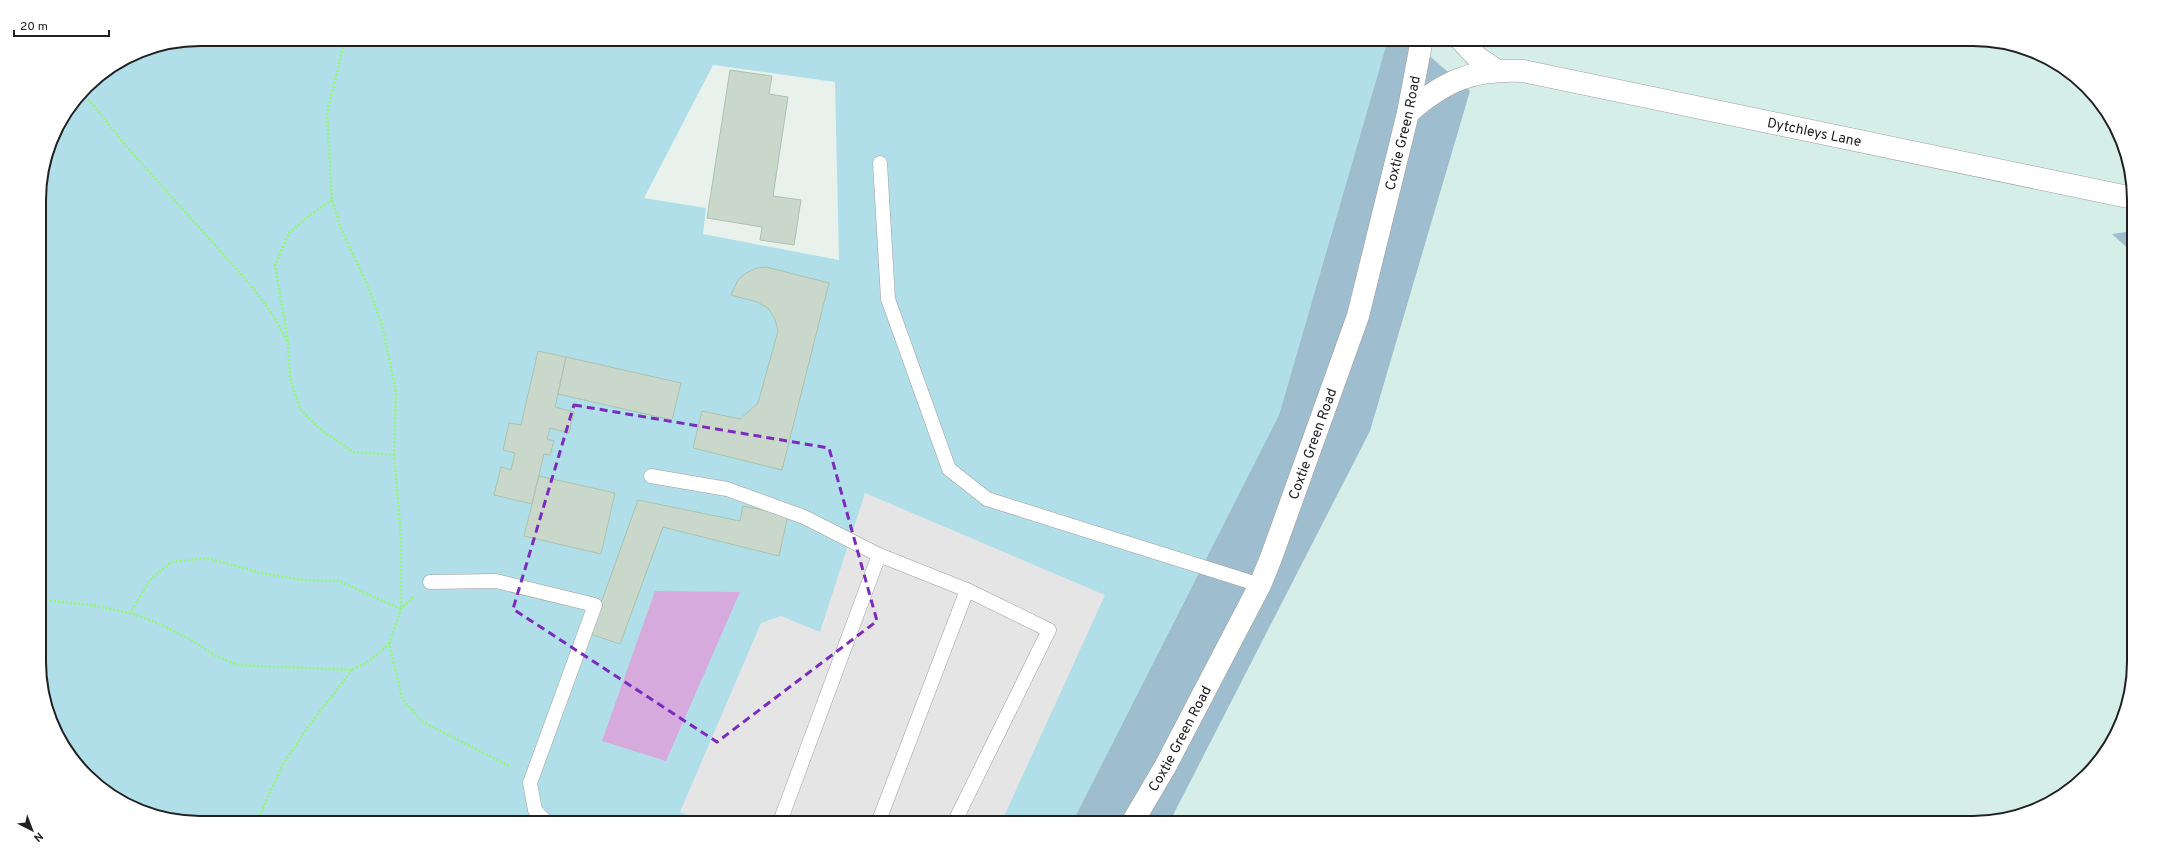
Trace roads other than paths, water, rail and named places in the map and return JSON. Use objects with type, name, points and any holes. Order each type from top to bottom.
[{"type":"street","name":"Coxtie Green Road","points":[[1136,816],[1165,767],[1260,585],[1358,316],[1408,113],[1421,46]]},
{"type":"street","points":[[1467,46],[1477,57],[1496,70]]},
{"type":"street","name":"Dytchleys Lane","points":[[1408,113],[1425,98],[1449,83],[1476,74],[1496,70],[1523,71],[2127,197]]},
{"type":"lane","points":[[880,163],[888,299],[949,469],[987,499],[1260,585]]},
{"type":"lane","points":[[651,476],[727,489],[804,517],[879,555],[967,590],[1050,630],[957,816]]},
{"type":"lane","points":[[782,816],[879,555]]},
{"type":"lane","points":[[430,582],[496,580],[595,606],[530,783],[535,810],[541,816]]},
{"type":"lane","points":[[881,816],[967,590]]}]
